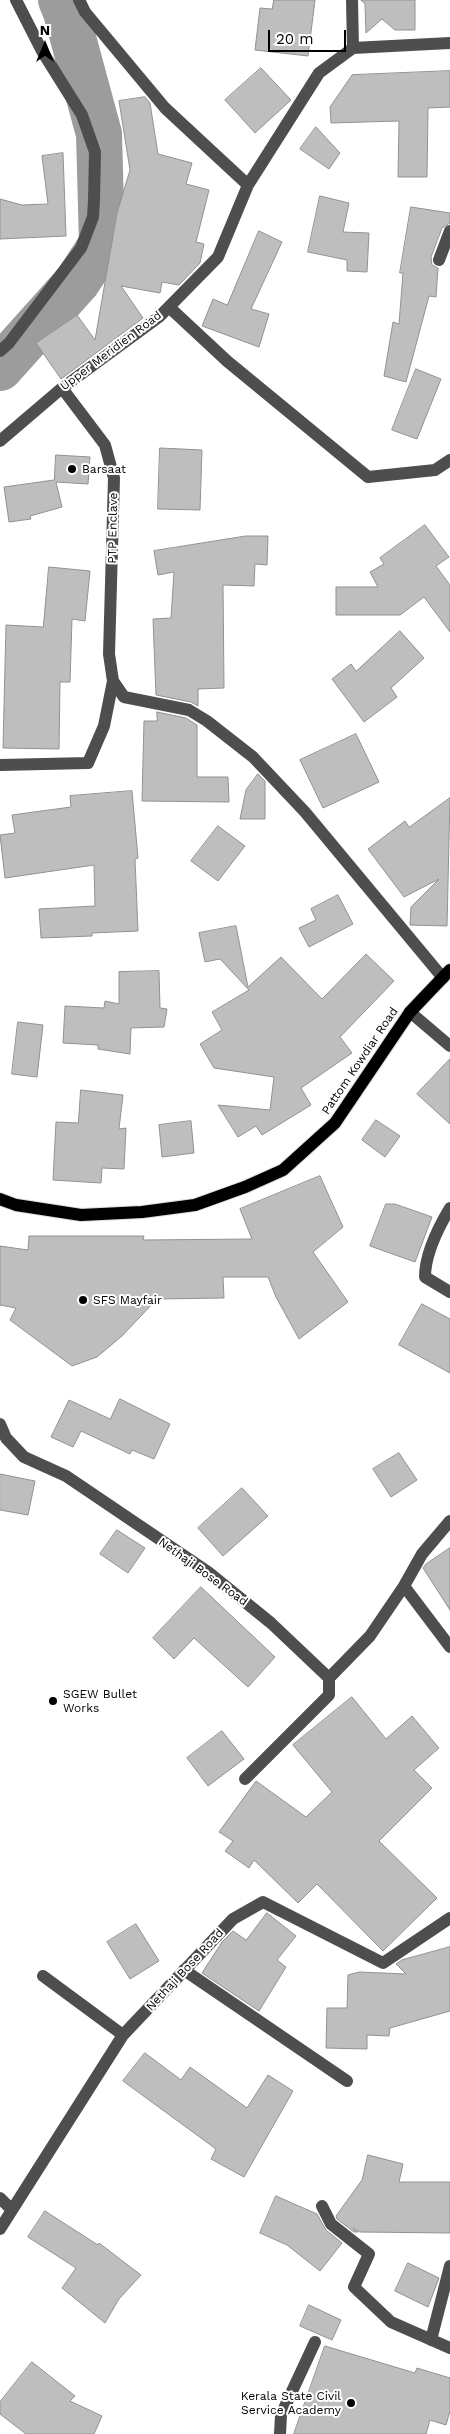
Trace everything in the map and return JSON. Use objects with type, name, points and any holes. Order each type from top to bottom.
[{"type":"main road","name":"Pattom Kowdiar Road","points":[[0,1199],[16,1205],[81,1215],[142,1212],[195,1205],[246,1187],[283,1170],[334,1124],[410,1012],[447,974]]},
{"type":"street","points":[[0,351],[9,343],[81,248],[93,217],[94,200],[95,152],[82,115],[42,51],[16,0]]},
{"type":"street","points":[[79,0],[85,12],[165,108],[248,185]]},
{"type":"street","points":[[352,0],[353,48],[450,43]]},
{"type":"street","name":"Upper Meridien Road","points":[[0,441],[62,388],[159,317],[218,257],[248,185],[319,72],[353,48]]},
{"type":"street","points":[[439,260],[450,231]]},
{"type":"street","points":[[169,307],[228,361],[368,477],[435,470],[450,460]]},
{"type":"street","name":"PTP Enclave","points":[[0,765],[88,763],[104,726],[113,681],[109,654],[114,478],[104,446],[62,388]]},
{"type":"street","points":[[113,681],[124,697],[189,710],[207,721],[253,757],[305,812],[447,974]]},
{"type":"street","points":[[410,1012],[450,1046]]},
{"type":"street","points":[[450,1208],[441,1223],[425,1264],[425,1278],[450,1292]]},
{"type":"street","name":"Nethaji Bose Road","points":[[0,1424],[6,1438],[24,1457],[66,1476],[208,1572],[271,1623],[329,1678]]},
{"type":"street","points":[[245,1780],[328,1695],[329,1678],[370,1636],[404,1586],[422,1554],[450,1521]]},
{"type":"street","points":[[404,1586],[450,1647]]},
{"type":"street","name":"Nethaji Bose Road","points":[[0,2229],[123,2035],[233,1919],[263,1902],[383,1963],[450,1918]]},
{"type":"street","points":[[184,1970],[347,2081]]},
{"type":"street","points":[[43,1976],[123,2035]]},
{"type":"street","points":[[0,2198],[12,2210]]},
{"type":"street","points":[[322,2206],[331,2224],[369,2254],[354,2287],[392,2322],[450,2348]]},
{"type":"street","points":[[431,2340],[449,2270]]},
{"type":"street","points":[[280,2434],[281,2415],[315,2342]]},
{"type":"building","points":[[274,0],[315,0],[308,56],[255,50],[260,8],[272,9]]},
{"type":"building","points":[[361,0],[415,0],[415,30],[395,30],[382,19],[366,33],[365,4]]},
{"type":"building","points":[[261,68],[291,100],[255,133],[225,100]]},
{"type":"building","points":[[450,71],[450,107],[428,108],[427,177],[398,177],[399,121],[331,123],[330,107],[352,75]]},
{"type":"building","points":[[145,97],[150,103],[158,154],[192,163],[186,184],[209,190],[196,242],[204,244],[200,263],[179,285],[162,282],[160,293],[121,286],[143,318],[61,379],[36,343],[77,315],[95,340],[117,213],[130,170],[119,101]]},
{"type":"building","points":[[316,127],[340,153],[329,169],[300,149]]},
{"type":"building","points":[[63,153],[66,236],[0,239],[0,199],[22,205],[48,204],[42,156]]},
{"type":"building","points":[[320,196],[349,203],[343,232],[369,233],[367,272],[347,271],[347,260],[308,252]]},
{"type":"building","points":[[411,207],[450,213],[450,223],[442,228],[431,257],[432,265],[438,268],[436,297],[429,296],[406,382],[384,376],[393,322],[399,324],[403,273],[400,273]]},
{"type":"building","points":[[259,231],[282,242],[251,309],[269,314],[259,347],[202,326],[213,299],[227,305]]},
{"type":"building","points":[[416,369],[441,379],[417,439],[392,430]]},
{"type":"building","points":[[160,448],[202,450],[200,510],[158,509]]},
{"type":"building","points":[[56,455],[90,457],[88,484],[56,482],[62,507],[30,516],[31,519],[9,522],[4,487],[54,480]]},
{"type":"building","points":[[425,525],[449,557],[436,566],[450,585],[450,632],[424,597],[400,615],[336,615],[336,587],[378,587],[370,572],[384,564],[380,558]]},
{"type":"building","points":[[246,536],[268,536],[267,565],[255,564],[254,586],[223,585],[224,688],[198,689],[198,706],[191,702],[156,695],[153,619],[171,618],[174,572],[158,575],[154,551]]},
{"type":"building","points":[[49,567],[90,571],[85,621],[72,619],[70,682],[60,682],[59,749],[3,748],[6,625],[43,627]]},
{"type":"building","points":[[400,631],[424,658],[391,688],[397,697],[364,722],[332,679],[351,664],[356,671]]},
{"type":"building","points":[[157,712],[186,718],[197,725],[197,777],[228,777],[229,802],[142,801],[144,721],[157,721]]},
{"type":"building","points":[[356,734],[379,782],[323,808],[300,760]]},
{"type":"building","points":[[258,774],[265,781],[265,819],[240,819],[246,790]]},
{"type":"building","points":[[132,791],[138,858],[135,859],[138,931],[92,933],[92,936],[41,938],[39,909],[95,906],[94,865],[5,878],[0,835],[15,833],[12,815],[71,807],[70,796]]},
{"type":"building","points":[[450,798],[447,926],[410,925],[411,907],[439,879],[404,897],[368,849],[405,821],[409,827]]},
{"type":"building","points":[[218,826],[245,846],[218,881],[191,861]]},
{"type":"building","points":[[338,895],[353,924],[309,947],[299,928],[316,920],[311,909]]},
{"type":"building","points":[[236,926],[248,987],[281,957],[322,999],[366,954],[394,981],[340,1037],[352,1053],[301,1088],[311,1105],[262,1135],[256,1126],[238,1137],[218,1105],[270,1110],[274,1077],[214,1068],[200,1044],[222,1030],[212,1012],[249,990],[220,959],[205,962],[199,933]]},
{"type":"building","points":[[159,971],[160,1008],[167,1009],[164,1027],[131,1028],[130,1054],[98,1049],[98,1045],[63,1043],[65,1006],[104,1008],[105,1001],[119,1004],[119,972]]},
{"type":"building","points":[[18,1022],[43,1025],[37,1077],[12,1074]]},
{"type":"building","points":[[450,1059],[450,1124],[417,1094]]},
{"type":"building","points":[[81,1090],[123,1095],[119,1129],[126,1128],[124,1169],[102,1168],[101,1183],[53,1180],[56,1122],[78,1123]]},
{"type":"building","points":[[376,1120],[400,1136],[385,1157],[362,1140]]},
{"type":"building","points":[[191,1121],[194,1153],[162,1157],[159,1125]]},
{"type":"building","points":[[320,1176],[343,1227],[313,1252],[348,1302],[299,1339],[276,1297],[268,1277],[223,1277],[224,1298],[157,1299],[122,1336],[97,1357],[72,1366],[10,1320],[16,1308],[0,1305],[0,1246],[28,1250],[29,1236],[144,1236],[143,1240],[252,1239],[240,1209]]},
{"type":"building","points":[[386,1204],[395,1204],[432,1217],[415,1262],[370,1246]]},
{"type":"building","points":[[422,1304],[450,1319],[450,1373],[399,1345]]},
{"type":"building","points":[[120,1399],[170,1424],[154,1459],[132,1450],[130,1454],[81,1431],[73,1447],[51,1437],[69,1400],[110,1419]]},
{"type":"building","points":[[399,1453],[417,1480],[391,1497],[373,1469]]},
{"type":"building","points":[[0,1474],[35,1481],[28,1515],[0,1510]]},
{"type":"building","points":[[242,1488],[268,1516],[223,1556],[198,1528]]},
{"type":"building","points":[[117,1530],[145,1548],[128,1573],[100,1554]]},
{"type":"building","points":[[450,1548],[450,1610],[423,1568]]},
{"type":"building","points":[[201,1587],[275,1657],[248,1687],[194,1638],[174,1659],[153,1638]]},
{"type":"building","points":[[352,1697],[386,1739],[412,1716],[439,1748],[414,1770],[432,1788],[379,1841],[437,1898],[383,1951],[317,1884],[298,1903],[254,1860],[249,1868],[225,1851],[233,1841],[219,1832],[256,1781],[306,1817],[332,1792],[293,1745]]},
{"type":"building","points":[[222,1731],[244,1759],[208,1786],[187,1758]]},
{"type":"building","points":[[267,1913],[296,1936],[277,1960],[286,1967],[259,2011],[202,1973],[222,1942],[233,1931],[246,1940]]},
{"type":"building","points":[[136,1924],[159,1961],[130,1979],[107,1942]]},
{"type":"building","points":[[450,1947],[450,2011],[390,2028],[389,2036],[367,2035],[367,2049],[326,2048],[327,2008],[347,2008],[348,1975],[359,1972],[406,1974],[396,1964],[402,1960]]},
{"type":"building","points":[[145,2053],[181,2080],[190,2067],[247,2108],[268,2075],[293,2091],[244,2177],[211,2159],[216,2149],[123,2081]]},
{"type":"building","points":[[368,2155],[403,2164],[399,2182],[450,2182],[450,2233],[360,2232],[354,2228],[358,2232],[354,2232],[337,2219],[336,2216],[362,2180]]},
{"type":"building","points":[[276,2196],[317,2214],[326,2230],[342,2243],[320,2271],[287,2245],[260,2233]]},
{"type":"building","points":[[45,2211],[98,2245],[99,2243],[141,2275],[119,2299],[105,2323],[62,2288],[76,2268],[28,2237]]},
{"type":"building","points":[[408,2263],[439,2278],[428,2307],[395,2291]]},
{"type":"building","points":[[309,2305],[341,2320],[332,2340],[300,2326]]},
{"type":"building","name":"Kerala State Civil Service Academy","points":[[325,2346],[415,2373],[417,2368],[450,2378],[450,2411],[446,2425],[430,2420],[426,2434],[294,2434]]},
{"type":"building","points":[[32,2362],[75,2396],[70,2401],[102,2416],[94,2434],[26,2434],[0,2414],[0,2402]]},
{"type":"waterway","points":[[0,368],[77,282],[102,244],[99,134],[66,12],[61,0]]},
{"type":"place","name":"Barsaat","points":[[72,469]]},
{"type":"place","name":"SFS Mayfair","points":[[83,1300]]},
{"type":"place","name":"SGEW Bullet Works","points":[[53,1701]]},
{"type":"place","name":"Kerala State Civil Service Academy","points":[[351,2403]]}]
